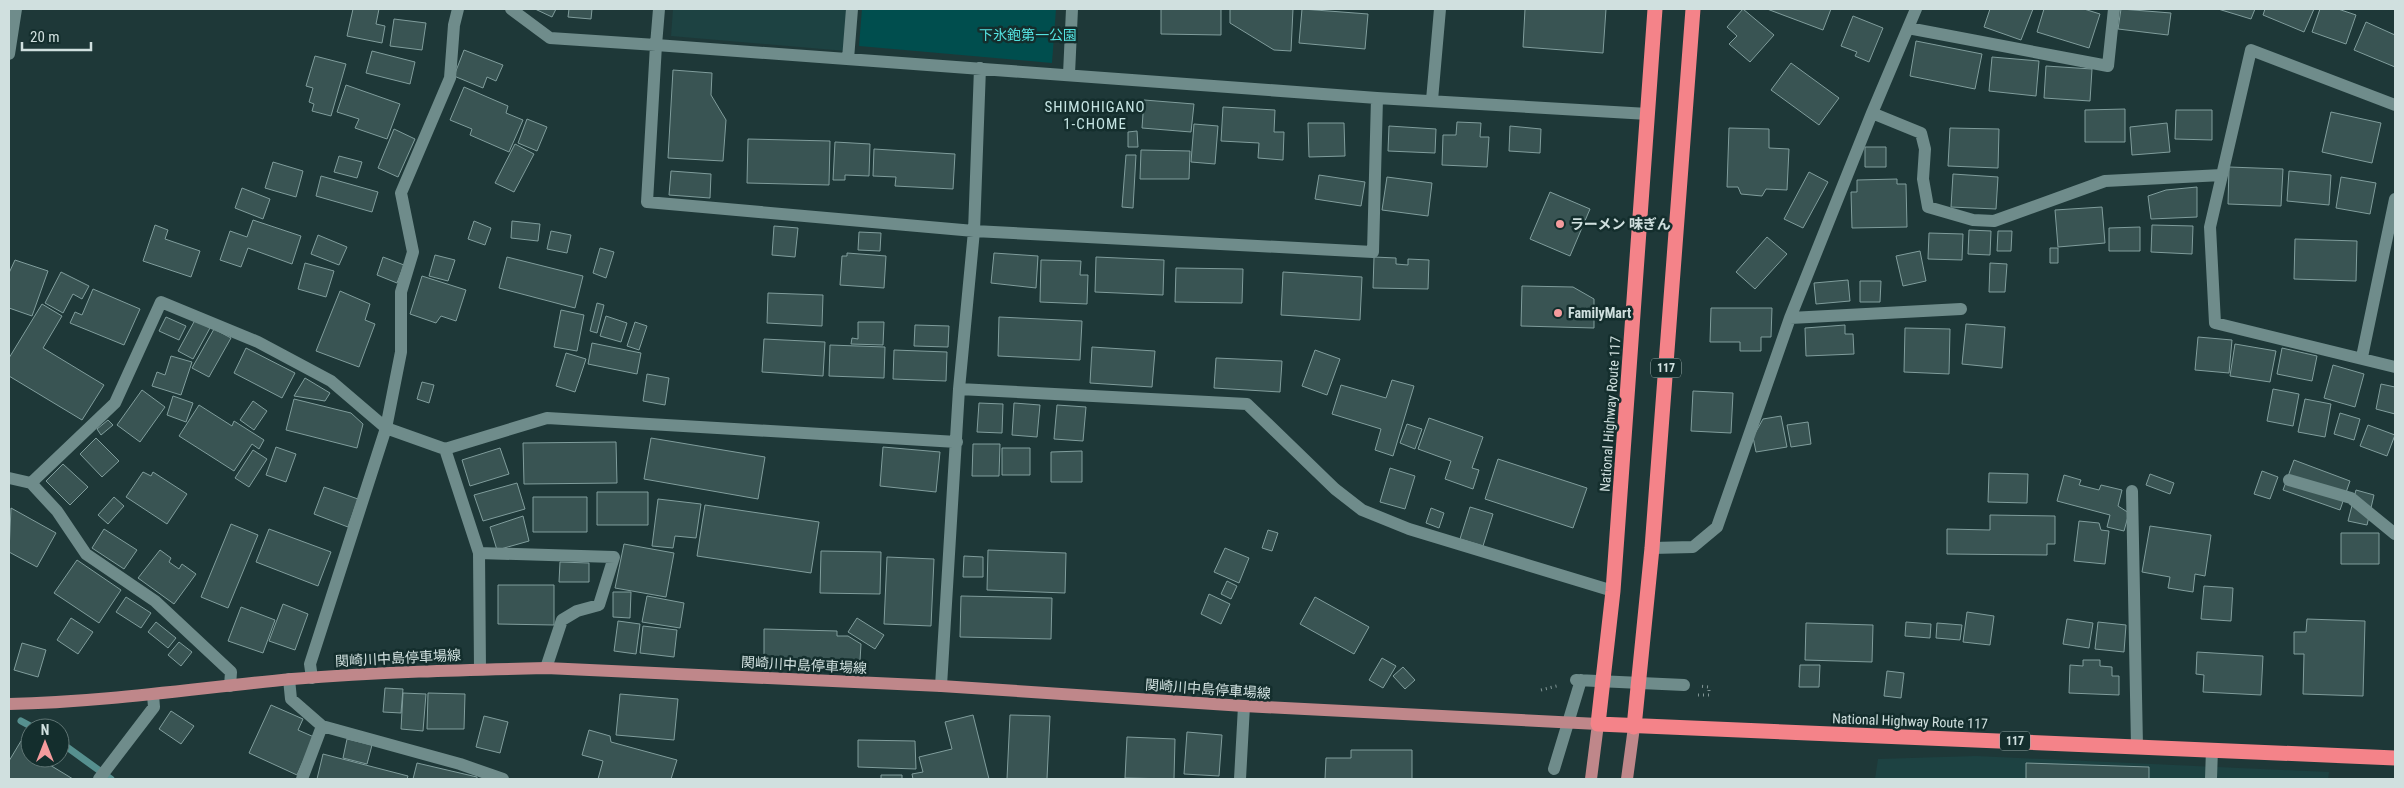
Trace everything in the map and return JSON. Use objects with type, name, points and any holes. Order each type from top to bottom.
[{"type":"highway","name":"National Highway Route 117","points":[[1655,9],[1613,591],[1598,724],[2395,758]]},
{"type":"highway","name":"117","points":[[1634,727],[1652,548],[1693,9]]},
{"type":"main road","name":"関崎川中島停車場線","points":[[9,704],[91,701],[377,672],[546,668],[941,686],[1244,706],[1598,724]]},
{"type":"main road","points":[[1591,779],[1598,724]]},
{"type":"main road","points":[[1627,779],[1634,727]]},
{"type":"street","points":[[9,54],[16,9]]},
{"type":"street","points":[[312,678],[310,664],[386,428],[401,352],[402,292],[413,252],[401,193],[450,78],[454,26],[458,9]]},
{"type":"street","points":[[511,9],[550,38],[1068,74],[1377,98],[1648,114]]},
{"type":"street","points":[[659,9],[647,202],[974,231],[1372,252],[1377,98]]},
{"type":"street","points":[[848,59],[852,9]]},
{"type":"street","points":[[1068,74],[1072,9]]},
{"type":"street","points":[[1432,100],[1440,9]]},
{"type":"street","points":[[1652,548],[1692,546],[1717,527],[1790,318],[1916,9]]},
{"type":"street","points":[[1908,28],[2108,66],[2114,9]]},
{"type":"street","points":[[2395,105],[2251,50],[2210,227],[2215,323],[2362,357],[2395,367]]},
{"type":"street","points":[[941,686],[959,389],[974,231],[980,68]]},
{"type":"street","points":[[1872,113],[1921,133],[1925,149],[1924,179],[1928,207],[1973,220],[1994,221],[2105,181],[2222,175]]},
{"type":"street","points":[[2362,357],[2395,199]]},
{"type":"street","points":[[31,483],[115,403],[161,302],[258,342],[331,381],[386,428],[445,449],[547,418],[957,442]]},
{"type":"street","points":[[1790,318],[1961,309]]},
{"type":"street","points":[[959,389],[1247,404],[1335,489],[1362,510],[1409,529],[1613,591]]},
{"type":"street","points":[[445,449],[480,553],[480,669]]},
{"type":"street","points":[[9,478],[31,483],[57,511],[86,554],[155,601],[231,672],[230,686]]},
{"type":"street","points":[[2289,480],[2351,498],[2395,534]]},
{"type":"street","points":[[2132,491],[2137,746]]},
{"type":"street","points":[[480,553],[614,557],[599,605],[576,611],[562,620],[546,668]]},
{"type":"street","points":[[289,680],[291,699],[322,726],[460,764],[503,779]]},
{"type":"street","points":[[1554,769],[1578,680],[1684,685]]},
{"type":"street","points":[[99,779],[154,707],[153,695]]},
{"type":"street","points":[[1240,779],[1244,706]]},
{"type":"street","points":[[302,779],[322,726]]},
{"type":"street","points":[[2211,779],[2212,749]]},
{"type":"shaded area","points":[[673,9],[848,9],[846,51],[671,36]]},
{"type":"shaded area","points":[[1976,756],[2329,772],[2328,779],[1875,779],[1878,759]]},
{"type":"green space","name":"下氷鉋第一公園","points":[[862,9],[1056,9],[1052,63],[859,46]]},
{"type":"building","points":[[353,9],[379,9],[376,24],[385,26],[382,43],[347,36]]},
{"type":"building","points":[[535,9],[556,9],[552,17]]},
{"type":"building","points":[[569,9],[592,9],[591,19],[568,17]]},
{"type":"building","points":[[1161,9],[1221,9],[1221,35],[1161,34]]},
{"type":"building","points":[[1230,9],[1293,9],[1291,51],[1274,50],[1230,23]]},
{"type":"building","points":[[1302,9],[1368,14],[1365,49],[1299,43]]},
{"type":"building","points":[[1525,9],[1606,9],[1603,53],[1523,47]]},
{"type":"building","points":[[1743,9],[1774,35],[1750,62],[1729,44],[1737,36],[1727,27]]},
{"type":"building","points":[[1767,9],[1831,9],[1823,30]]},
{"type":"building","points":[[1990,9],[2033,9],[2021,40],[1984,27]]},
{"type":"building","points":[[2044,9],[2084,9],[2100,14],[2089,48],[2037,32]]},
{"type":"building","points":[[2121,9],[2171,13],[2168,35],[2118,29]]},
{"type":"building","points":[[2218,9],[2255,9],[2251,19]]},
{"type":"building","points":[[2265,9],[2314,9],[2304,32],[2263,15]]},
{"type":"building","points":[[2320,9],[2338,9],[2356,15],[2346,44],[2312,32]]},
{"type":"building","points":[[1853,16],[1883,28],[1869,62],[1855,56],[1857,52],[1841,46]]},
{"type":"building","points":[[394,19],[426,23],[422,50],[390,46]]},
{"type":"building","points":[[2366,22],[2395,35],[2395,67],[2354,50]]},
{"type":"building","points":[[1916,41],[1982,54],[1975,89],[1910,76]]},
{"type":"building","points":[[464,50],[503,65],[496,81],[487,77],[483,88],[454,76]]},
{"type":"building","points":[[372,51],[415,62],[410,84],[366,73]]},
{"type":"building","points":[[315,56],[346,64],[331,116],[312,111],[314,104],[309,102],[313,88],[306,86]]},
{"type":"building","points":[[1992,57],[2039,61],[2036,96],[1989,91]]},
{"type":"building","points":[[1791,63],[1839,98],[1819,125],[1771,90]]},
{"type":"building","points":[[2046,66],[2092,69],[2090,101],[2044,98]]},
{"type":"building","points":[[673,70],[712,73],[711,95],[726,120],[723,161],[668,158]]},
{"type":"building","points":[[346,85],[400,104],[387,139],[355,128],[359,119],[337,112]]},
{"type":"building","points":[[464,87],[508,106],[506,113],[523,120],[509,152],[470,135],[472,129],[450,120]]},
{"type":"building","points":[[1144,100],[1194,104],[1191,132],[1142,128]]},
{"type":"building","points":[[1223,107],[1275,110],[1274,132],[1284,132],[1283,160],[1258,158],[1259,143],[1221,141]]},
{"type":"building","points":[[2125,109],[2125,142],[2085,142],[2085,110]]},
{"type":"building","points":[[2176,110],[2212,110],[2212,140],[2175,139]]},
{"type":"building","points":[[2331,112],[2381,123],[2372,163],[2322,152]]},
{"type":"building","points":[[527,119],[547,127],[537,151],[518,143]]},
{"type":"building","points":[[1457,122],[1481,123],[1480,137],[1489,137],[1487,167],[1442,165],[1443,135],[1456,135]]},
{"type":"building","points":[[1308,123],[1344,123],[1345,156],[1309,157]]},
{"type":"building","points":[[2167,123],[2170,152],[2132,155],[2130,127]]},
{"type":"building","points":[[1194,124],[1218,126],[1215,164],[1191,162]]},
{"type":"building","points":[[1389,126],[1436,129],[1435,153],[1388,151]]},
{"type":"building","points":[[1510,126],[1541,129],[1540,153],[1509,151]]},
{"type":"building","points":[[1729,128],[1769,129],[1769,148],[1789,149],[1787,190],[1766,189],[1762,196],[1741,194],[1738,187],[1727,187]]},
{"type":"building","points":[[1950,128],[1999,129],[1998,168],[1948,166]]},
{"type":"building","points":[[394,129],[415,139],[398,177],[378,168]]},
{"type":"building","points":[[1137,131],[1138,147],[1128,147],[1128,132]]},
{"type":"building","points":[[748,139],[830,141],[829,185],[747,183]]},
{"type":"building","points":[[835,142],[870,144],[869,176],[845,175],[845,180],[833,180]]},
{"type":"building","points":[[515,144],[534,154],[514,192],[495,183]]},
{"type":"building","points":[[1865,147],[1886,147],[1886,167],[1865,167]]},
{"type":"building","points":[[874,149],[955,154],[953,189],[895,186],[896,177],[873,176]]},
{"type":"building","points":[[1141,150],[1190,151],[1189,179],[1140,179]]},
{"type":"building","points":[[1126,155],[1136,155],[1133,208],[1122,207]]},
{"type":"building","points":[[339,156],[362,162],[357,178],[334,172]]},
{"type":"building","points":[[273,162],[303,171],[296,197],[265,188]]},
{"type":"building","points":[[2229,167],[2283,169],[2281,206],[2228,204]]},
{"type":"building","points":[[671,171],[711,174],[710,198],[669,195]]},
{"type":"building","points":[[2289,171],[2331,175],[2329,205],[2287,201]]},
{"type":"building","points":[[1809,172],[1828,182],[1803,228],[1784,219]]},
{"type":"building","points":[[1953,174],[1998,177],[1996,209],[1951,207]]},
{"type":"building","points":[[1319,175],[1365,182],[1361,206],[1315,199]]},
{"type":"building","points":[[321,176],[378,192],[372,212],[316,196]]},
{"type":"building","points":[[1387,177],[1432,183],[1428,216],[1382,210]]},
{"type":"building","points":[[2341,177],[2376,183],[2370,214],[2336,208]]},
{"type":"building","points":[[1897,179],[1897,184],[1906,184],[1907,227],[1852,228],[1851,192],[1857,192],[1857,180]]},
{"type":"building","points":[[2197,187],[2197,217],[2151,219],[2148,196],[2166,190]]},
{"type":"building","points":[[242,188],[270,199],[263,219],[235,208]]},
{"type":"building","name":"ラーメン 味ぎん","points":[[1550,192],[1590,209],[1570,256],[1530,239]]},
{"type":"building","points":[[2102,207],[2105,243],[2058,247],[2055,210]]},
{"type":"building","points":[[253,220],[301,236],[292,264],[248,248],[241,267],[220,260],[230,231],[247,237]]},
{"type":"building","points":[[474,221],[491,228],[485,245],[468,239]]},
{"type":"building","points":[[512,221],[540,224],[538,241],[511,238]]},
{"type":"building","points":[[155,225],[168,230],[165,239],[200,251],[191,277],[143,261]]},
{"type":"building","points":[[2152,225],[2193,226],[2192,254],[2151,252]]},
{"type":"building","points":[[774,226],[798,228],[795,257],[772,255]]},
{"type":"building","points":[[2140,227],[2140,251],[2109,251],[2109,228]]},
{"type":"building","points":[[1969,230],[1991,231],[1990,255],[1968,254]]},
{"type":"building","points":[[551,231],[571,235],[567,253],[547,249]]},
{"type":"building","points":[[1998,231],[2012,231],[2011,251],[1997,251]]},
{"type":"building","points":[[859,232],[881,233],[880,251],[858,250]]},
{"type":"building","points":[[1929,233],[1963,234],[1962,260],[1928,259]]},
{"type":"building","points":[[318,235],[347,247],[339,265],[311,254]]},
{"type":"building","points":[[1767,237],[1787,254],[1755,289],[1736,272]]},
{"type":"building","points":[[2295,239],[2357,241],[2356,281],[2294,279]]},
{"type":"building","points":[[600,248],[614,252],[606,278],[593,273]]},
{"type":"building","points":[[2050,248],[2058,248],[2058,263],[2050,263]]},
{"type":"building","points":[[1920,251],[1926,281],[1903,286],[1896,256]]},
{"type":"building","points":[[847,253],[886,256],[884,288],[840,285],[842,256],[847,256]]},
{"type":"building","points":[[994,253],[1038,256],[1036,288],[991,283]]},
{"type":"building","points":[[435,255],[455,260],[448,281],[429,276]]},
{"type":"building","points":[[383,257],[404,265],[397,283],[377,275]]},
{"type":"building","points":[[507,257],[583,276],[575,308],[499,288]]},
{"type":"building","points":[[1096,257],[1164,260],[1163,295],[1095,292]]},
{"type":"building","points":[[1374,257],[1396,258],[1396,264],[1408,265],[1408,259],[1429,260],[1428,289],[1373,288]]},
{"type":"building","points":[[15,260],[48,271],[32,316],[9,308],[9,273]]},
{"type":"building","points":[[1041,260],[1081,261],[1080,275],[1088,275],[1087,304],[1040,302]]},
{"type":"building","points":[[305,263],[334,271],[326,297],[298,289]]},
{"type":"building","points":[[1990,263],[2007,264],[2005,292],[1989,292]]},
{"type":"building","points":[[1176,268],[1243,269],[1242,303],[1175,302]]},
{"type":"building","points":[[61,272],[89,286],[82,299],[73,294],[63,313],[45,303]]},
{"type":"building","points":[[1283,272],[1362,277],[1360,320],[1281,315]]},
{"type":"building","points":[[422,276],[466,290],[456,321],[441,316],[436,323],[410,314]]},
{"type":"building","points":[[1848,280],[1850,301],[1816,304],[1814,283]]},
{"type":"building","points":[[1860,281],[1881,281],[1880,302],[1860,302]]},
{"type":"building","name":"FamilyMart","points":[[1522,286],[1573,287],[1594,299],[1594,328],[1521,326]]},
{"type":"building","points":[[93,289],[140,309],[124,345],[70,323],[75,312],[82,315]]},
{"type":"building","points":[[340,291],[370,304],[365,320],[375,324],[359,367],[316,351]]},
{"type":"building","points":[[768,293],[823,295],[822,326],[767,323]]},
{"type":"building","points":[[597,303],[604,305],[597,333],[590,331]]},
{"type":"building","points":[[42,304],[62,316],[43,348],[104,385],[82,420],[9,376],[9,358]]},
{"type":"building","points":[[1711,308],[1772,308],[1771,337],[1761,337],[1761,351],[1740,351],[1740,342],[1710,342]]},
{"type":"building","points":[[561,310],[584,315],[577,351],[554,347]]},
{"type":"building","points":[[606,316],[627,323],[621,342],[600,336]]},
{"type":"building","points":[[166,317],[186,326],[179,340],[159,331]]},
{"type":"building","points":[[999,317],[1082,321],[1080,360],[998,356]]},
{"type":"building","points":[[195,320],[210,328],[193,359],[178,351]]},
{"type":"building","points":[[635,322],[647,326],[639,350],[627,346]]},
{"type":"building","points":[[858,322],[884,322],[883,345],[851,344],[852,338],[858,339]]},
{"type":"building","points":[[1966,324],[2005,327],[2002,368],[1962,364]]},
{"type":"building","points":[[915,325],[949,326],[948,347],[914,346]]},
{"type":"building","points":[[1845,325],[1845,334],[1853,334],[1854,354],[1806,356],[1805,328]]},
{"type":"building","points":[[1905,328],[1950,329],[1949,374],[1904,372]]},
{"type":"building","points":[[214,329],[231,338],[209,377],[192,368]]},
{"type":"building","points":[[2198,337],[2232,340],[2229,373],[2195,370]]},
{"type":"building","points":[[764,339],[825,342],[823,376],[762,372]]},
{"type":"building","points":[[592,343],[641,353],[637,374],[588,364]]},
{"type":"building","points":[[2235,344],[2276,351],[2270,382],[2230,376]]},
{"type":"building","points":[[830,345],[885,347],[884,378],[829,376]]},
{"type":"building","points":[[1092,347],[1155,351],[1152,387],[1090,383]]},
{"type":"building","points":[[246,348],[295,373],[282,398],[234,373]]},
{"type":"building","points":[[2282,348],[2317,356],[2312,381],[2277,374]]},
{"type":"building","points":[[894,350],[947,352],[946,381],[893,379]]},
{"type":"building","points":[[1315,350],[1340,359],[1327,395],[1302,386]]},
{"type":"building","points":[[566,353],[586,359],[575,392],[556,386]]},
{"type":"building","points":[[171,356],[192,362],[181,395],[152,386],[157,372],[165,375]]},
{"type":"building","points":[[1216,358],[1282,361],[1280,392],[1214,388]]},
{"type":"building","points":[[2333,365],[2364,374],[2355,407],[2324,398]]},
{"type":"building","points":[[647,374],[669,378],[665,405],[643,401]]},
{"type":"building","points":[[305,378],[330,393],[325,401],[294,396]]},
{"type":"building","points":[[1392,380],[1414,386],[1393,456],[1375,450],[1381,429],[1332,414],[1341,385],[1386,398]]},
{"type":"building","points":[[422,382],[434,385],[429,403],[417,399]]},
{"type":"building","points":[[2381,384],[2395,387],[2395,414],[2376,409]]},
{"type":"building","points":[[2273,389],[2299,394],[2293,426],[2267,421]]},
{"type":"building","points":[[142,390],[165,407],[140,442],[117,425]]},
{"type":"building","points":[[1693,391],[1733,393],[1731,433],[1691,431]]},
{"type":"building","points":[[173,396],[193,403],[186,422],[167,415]]},
{"type":"building","points":[[294,399],[351,413],[363,424],[357,448],[286,430]]},
{"type":"building","points":[[2305,399],[2331,404],[2325,437],[2298,432]]},
{"type":"building","points":[[253,401],[267,411],[254,430],[240,420]]},
{"type":"building","points":[[979,403],[1003,404],[1002,433],[977,432]]},
{"type":"building","points":[[1014,403],[1040,405],[1037,437],[1012,435]]},
{"type":"building","points":[[199,405],[232,426],[234,421],[264,440],[259,449],[252,444],[234,471],[179,436]]},
{"type":"building","points":[[1057,405],[1086,407],[1083,441],[1054,439]]},
{"type":"building","points":[[2340,413],[2360,419],[2354,440],[2334,434]]},
{"type":"building","points":[[1781,416],[1787,447],[1756,452],[1753,437],[1763,419]]},
{"type":"building","points":[[1429,418],[1483,437],[1472,468],[1479,470],[1473,489],[1445,479],[1451,461],[1418,449]]},
{"type":"building","points":[[108,420],[113,425],[101,435],[97,429]]},
{"type":"building","points":[[1808,422],[1811,444],[1791,447],[1787,425]]},
{"type":"building","points":[[1407,424],[1422,429],[1415,449],[1400,443]]},
{"type":"building","points":[[2368,425],[2395,435],[2387,456],[2360,446]]},
{"type":"building","points":[[96,438],[119,461],[102,477],[80,454]]},
{"type":"building","points":[[651,438],[765,457],[758,499],[644,479]]},
{"type":"building","points":[[616,442],[617,483],[524,484],[523,443]]},
{"type":"building","points":[[973,444],[1000,444],[999,476],[972,476]]},
{"type":"building","points":[[276,447],[296,454],[286,482],[266,475]]},
{"type":"building","points":[[883,447],[940,452],[936,492],[880,486]]},
{"type":"building","points":[[500,448],[509,474],[470,486],[462,460]]},
{"type":"building","points":[[1002,448],[1030,448],[1030,475],[1002,475]]},
{"type":"building","points":[[253,450],[267,459],[249,487],[235,478]]},
{"type":"building","points":[[1082,451],[1082,482],[1051,482],[1051,452]]},
{"type":"building","points":[[1498,459],[1587,488],[1573,528],[1485,499]]},
{"type":"building","points":[[2294,460],[2350,481],[2340,510],[2283,490]]},
{"type":"building","points":[[63,464],[88,487],[70,505],[46,481]]},
{"type":"building","points":[[1390,468],[1415,476],[1405,509],[1380,502]]},
{"type":"building","points":[[2262,471],[2278,477],[2270,499],[2254,494]]},
{"type":"building","points":[[143,472],[151,476],[153,472],[187,494],[167,524],[126,497]]},
{"type":"building","points":[[1989,473],[2028,474],[2027,503],[1988,502]]},
{"type":"building","points":[[2150,474],[2174,483],[2170,494],[2146,485]]},
{"type":"building","points":[[2064,475],[2081,480],[2079,485],[2099,490],[2101,485],[2122,490],[2118,506],[2129,513],[2124,531],[2107,527],[2110,515],[2057,501]]},
{"type":"building","points":[[517,483],[525,509],[483,521],[474,495]]},
{"type":"building","points":[[324,487],[358,499],[348,527],[314,514]]},
{"type":"building","points":[[2356,490],[2374,495],[2367,525],[2348,521]]},
{"type":"building","points":[[597,492],[648,492],[648,525],[597,525]]},
{"type":"building","points":[[114,497],[124,506],[108,524],[98,515]]},
{"type":"building","points":[[533,497],[587,497],[587,532],[533,532]]},
{"type":"building","points":[[658,499],[701,504],[696,538],[675,536],[673,548],[652,546]]},
{"type":"building","points":[[705,505],[819,522],[811,573],[697,556]]},
{"type":"building","points":[[1470,507],[1493,514],[1483,546],[1460,539]]},
{"type":"building","points":[[11,508],[56,533],[37,567],[9,552]]},
{"type":"building","points":[[1431,508],[1444,513],[1439,528],[1426,523]]},
{"type":"building","points":[[1990,515],[2055,516],[2055,544],[2047,544],[2047,555],[1947,554],[1947,529],[1990,530]]},
{"type":"building","points":[[523,516],[529,541],[497,550],[490,527]]},
{"type":"building","points":[[2079,521],[2099,523],[2101,530],[2109,531],[2105,564],[2074,561]]},
{"type":"building","points":[[231,524],[258,535],[228,608],[201,597]]},
{"type":"building","points":[[2150,526],[2211,535],[2205,576],[2195,574],[2193,592],[2168,588],[2170,577],[2142,572]]},
{"type":"building","points":[[104,529],[137,550],[124,569],[92,548]]},
{"type":"building","points":[[269,529],[331,552],[318,586],[256,562]]},
{"type":"building","points":[[1268,530],[1278,533],[1272,551],[1262,548]]},
{"type":"building","points":[[2341,533],[2379,533],[2379,564],[2341,564]]},
{"type":"building","points":[[624,544],[674,553],[666,597],[615,588]]},
{"type":"building","points":[[1225,548],[1249,558],[1239,583],[1214,572]]},
{"type":"building","points":[[160,550],[171,558],[169,562],[179,569],[182,564],[196,574],[174,604],[138,578]]},
{"type":"building","points":[[988,550],[1066,553],[1065,593],[987,590]]},
{"type":"building","points":[[821,551],[881,552],[880,594],[820,593]]},
{"type":"building","points":[[964,556],[983,557],[983,577],[963,577]]},
{"type":"building","points":[[887,557],[934,559],[931,626],[884,624]]},
{"type":"building","points":[[77,560],[121,590],[99,623],[54,593]]},
{"type":"building","points":[[560,562],[589,563],[589,582],[559,582]]},
{"type":"building","points":[[1227,581],[1237,586],[1231,599],[1221,594]]},
{"type":"building","points":[[498,585],[554,585],[554,625],[498,624]]},
{"type":"building","points":[[2204,586],[2233,588],[2231,621],[2201,619]]},
{"type":"building","points":[[613,592],[631,592],[630,618],[613,617]]},
{"type":"building","points":[[1209,594],[1230,604],[1221,624],[1201,614]]},
{"type":"building","points":[[647,596],[684,603],[680,628],[642,622]]},
{"type":"building","points":[[961,596],[1052,598],[1051,639],[960,637]]},
{"type":"building","points":[[126,597],[151,613],[141,628],[116,612]]},
{"type":"building","points":[[1315,597],[1369,627],[1354,654],[1300,624]]},
{"type":"building","points":[[283,604],[308,614],[295,650],[269,641]]},
{"type":"building","points":[[241,607],[275,620],[263,653],[228,641]]},
{"type":"building","points":[[1967,612],[1994,616],[1990,645],[1963,642]]},
{"type":"building","points":[[71,618],[93,632],[78,654],[57,640]]},
{"type":"building","points":[[857,618],[884,635],[875,649],[848,632]]},
{"type":"building","points":[[2067,619],[2093,623],[2089,648],[2063,644]]},
{"type":"building","points":[[2307,619],[2365,621],[2363,696],[2303,694],[2304,654],[2294,654],[2294,632],[2306,632]]},
{"type":"building","points":[[618,621],[640,624],[636,654],[614,651]]},
{"type":"building","points":[[156,622],[176,638],[168,648],[148,632]]},
{"type":"building","points":[[1906,622],[1931,624],[1930,638],[1905,636]]},
{"type":"building","points":[[2098,622],[2126,625],[2124,652],[2095,649]]},
{"type":"building","points":[[1806,623],[1873,625],[1872,662],[1805,660]]},
{"type":"building","points":[[1937,623],[1962,625],[1960,640],[1936,638]]},
{"type":"building","points":[[643,626],[677,630],[674,657],[640,653]]},
{"type":"building","points":[[764,629],[837,631],[837,636],[848,636],[861,644],[860,661],[764,659]]},
{"type":"building","points":[[179,642],[192,652],[181,666],[168,655]]},
{"type":"building","points":[[22,643],[46,650],[38,677],[14,670]]},
{"type":"building","points":[[2197,652],[2263,656],[2261,695],[2203,692],[2204,675],[2196,674]]},
{"type":"building","points":[[1382,658],[1396,666],[1383,688],[1369,680]]},
{"type":"building","points":[[2083,660],[2100,660],[2100,666],[2112,667],[2112,676],[2119,676],[2119,695],[2069,693],[2070,665],[2083,666]]},
{"type":"building","points":[[1800,665],[1820,665],[1819,687],[1799,687]]},
{"type":"building","points":[[1403,667],[1415,680],[1405,689],[1393,676]]},
{"type":"building","points":[[1887,671],[1904,673],[1901,698],[1884,696]]},
{"type":"building","points":[[385,688],[403,689],[401,713],[383,712]]},
{"type":"building","points":[[403,693],[426,694],[423,731],[401,729]]},
{"type":"building","points":[[428,693],[465,694],[464,729],[427,729]]},
{"type":"building","points":[[620,694],[678,699],[674,740],[616,735]]},
{"type":"building","points":[[271,705],[303,719],[298,730],[314,737],[297,775],[249,753]]},
{"type":"building","points":[[171,711],[194,726],[181,744],[159,729]]},
{"type":"building","points":[[973,715],[989,779],[913,779],[912,774],[923,772],[919,757],[952,749],[945,722]]},
{"type":"building","points":[[1010,715],[1050,716],[1047,779],[1007,779]]},
{"type":"building","points":[[484,716],[508,722],[500,753],[476,747]]},
{"type":"building","points":[[589,730],[610,736],[611,742],[677,760],[671,779],[598,779],[603,761],[582,755]]},
{"type":"building","points":[[1187,732],[1222,735],[1219,776],[1184,774]]},
{"type":"building","points":[[1127,737],[1175,739],[1174,779],[1125,778]]},
{"type":"building","points":[[347,739],[372,745],[367,764],[343,758]]},
{"type":"building","points":[[858,740],[915,741],[916,769],[858,767]]},
{"type":"building","points":[[20,743],[20,768],[55,768],[73,779],[9,779],[9,761]]},
{"type":"building","points":[[1351,750],[1412,750],[1412,779],[1325,779],[1326,758],[1351,758]]},
{"type":"building","points":[[323,754],[408,776],[407,779],[317,779]]},
{"type":"building","points":[[417,763],[477,777],[477,779],[413,779]]},
{"type":"building","points":[[2026,763],[2149,767],[2149,779],[2026,779]]},
{"type":"building","points":[[881,775],[902,775],[902,779],[881,779]]},
{"type":"waterway","points":[[70,749],[111,779]]},
{"type":"place","name":"ラーメン 味ぎん","points":[[1560,224]]},
{"type":"place","name":"FamilyMart","points":[[1558,313]]},
{"type":"district","name":"SHIMOHIGANO 1-CHOME","points":[[1095,116]]}]
